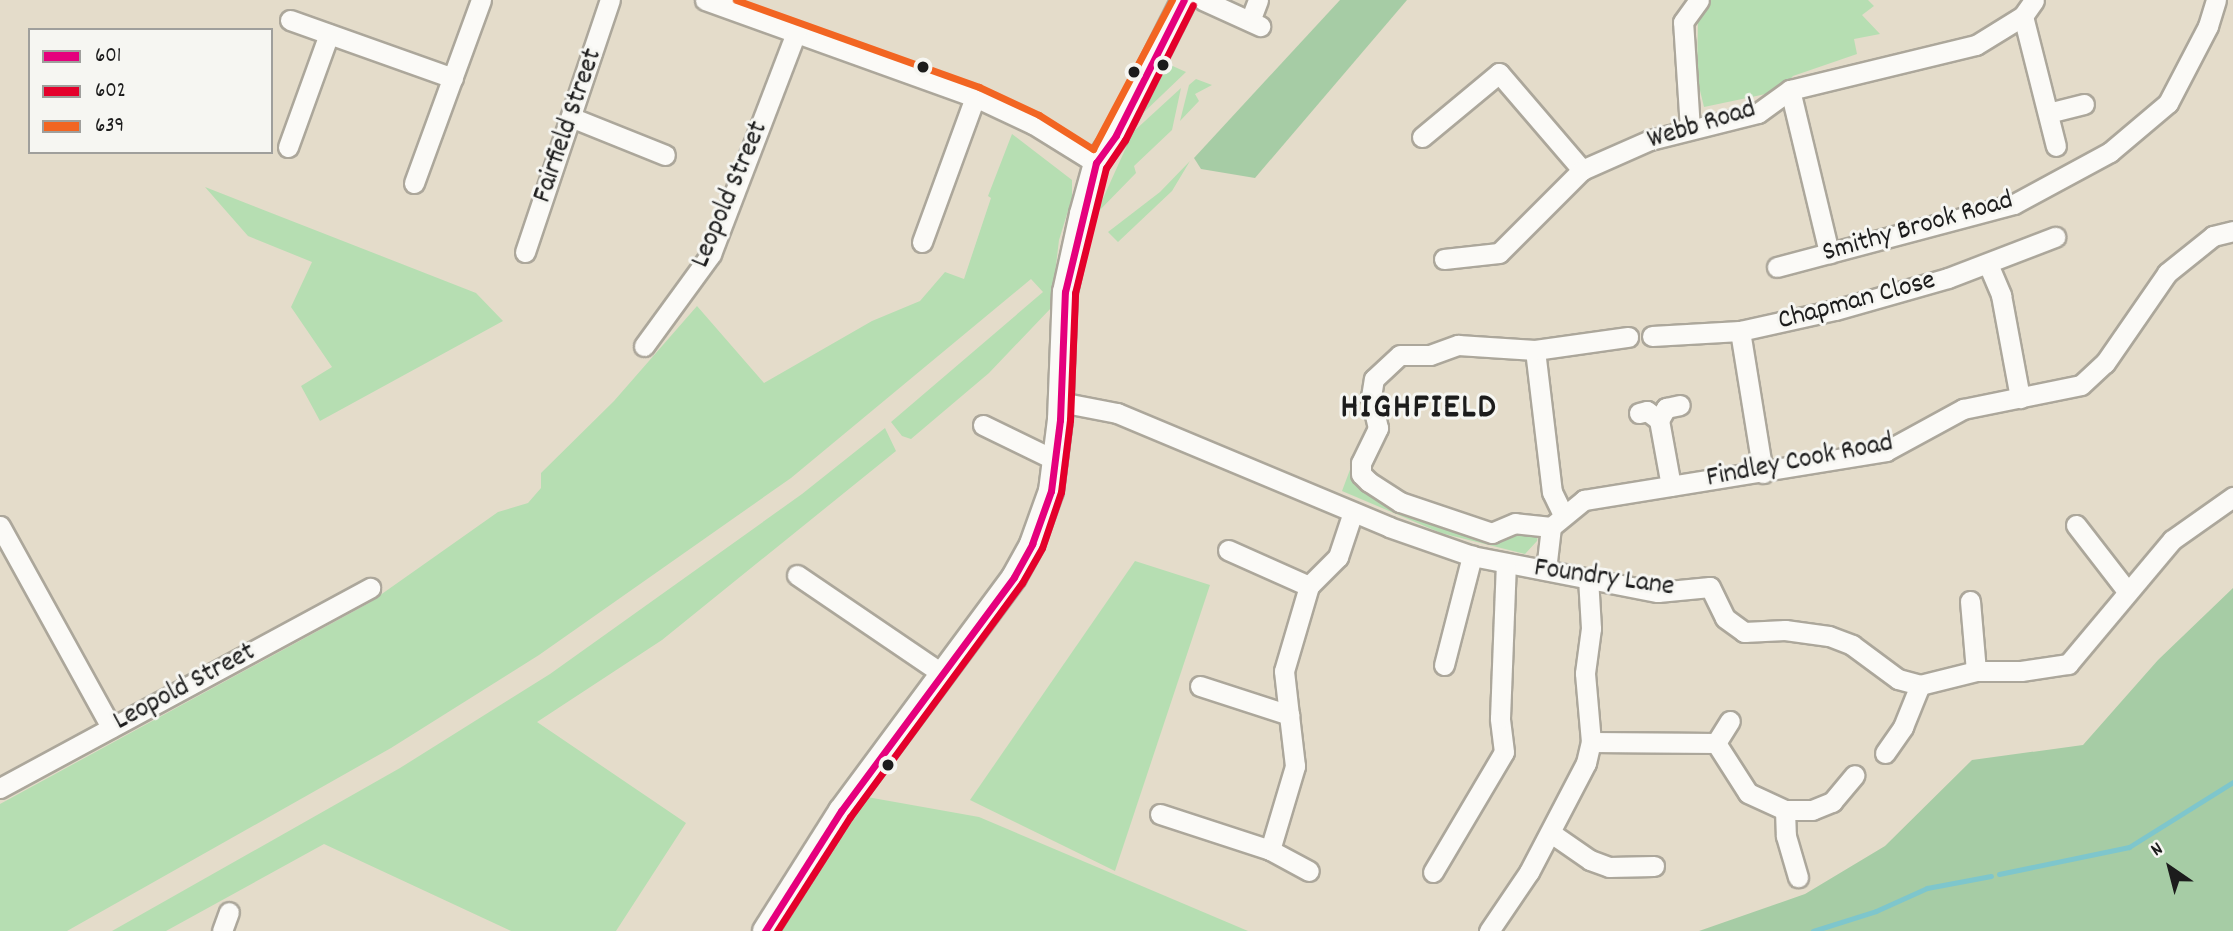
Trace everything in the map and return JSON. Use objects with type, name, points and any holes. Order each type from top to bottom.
[{"type":"main road","points":[[765,931],[841,811],[1014,577],[1032,544],[1051,491],[1060,402],[1065,292],[1097,163],[1116,135],[1184,0]]},
{"type":"street","points":[[414,183],[481,0]]},
{"type":"street","name":"Fairfield Street","points":[[525,252],[573,118],[610,0]]},
{"type":"street","points":[[705,0],[975,97],[1033,124],[1097,163]]},
{"type":"street","points":[[1203,0],[1255,23],[1258,0]]},
{"type":"street","points":[[1690,129],[1684,22],[1699,0]]},
{"type":"street","name":"Smithy Brook Road","points":[[1777,267],[2014,204],[2110,152],[2168,103],[2214,1]]},
{"type":"street","points":[[2029,8],[2056,146]]},
{"type":"street","name":"Webb Road","points":[[1444,259],[1499,253],[1582,170],[1650,139],[1758,113],[1790,90],[1976,45],[2029,8]]},
{"type":"street","points":[[290,20],[453,78]]},
{"type":"street","name":"Leopold Street","points":[[644,345],[711,254],[796,33]]},
{"type":"street","points":[[288,147],[330,34]]},
{"type":"street","points":[[1422,137],[1499,73],[1582,170]]},
{"type":"street","points":[[1790,90],[1829,253]]},
{"type":"street","points":[[922,242],[975,97]]},
{"type":"street","points":[[2048,113],[2084,104]]},
{"type":"street","points":[[573,118],[665,155]]},
{"type":"street","name":"Findley Cook Road","points":[[1557,521],[1584,500],[1886,450],[1963,409],[2081,385],[2105,363],[2167,273],[2213,236],[2233,231]]},
{"type":"street","name":"Chapman Close","points":[[1652,336],[1740,331],[1835,310],[1988,264],[2055,237]]},
{"type":"street","points":[[1988,264],[2001,295],[2020,398]]},
{"type":"street","points":[[1740,331],[1763,472]]},
{"type":"street","points":[[1557,521],[1515,523],[1492,533],[1400,502],[1361,474],[1361,463],[1378,428],[1371,387],[1392,359],[1430,355],[1458,345],[1535,350],[1628,337]]},
{"type":"street","points":[[1535,350],[1557,521],[1546,570]]},
{"type":"street","name":"Foundry Lane","points":[[1060,402],[1117,413],[1353,512],[1472,556],[1506,565],[1658,592],[1710,587],[1725,618],[1744,632],[1785,630],[1829,636],[1852,645],[1898,679],[1920,685]]},
{"type":"street","points":[[1671,486],[1659,420],[1666,408],[1680,405]]},
{"type":"street","points":[[1639,413],[1647,411],[1659,420]]},
{"type":"street","points":[[983,425],[1055,460]]},
{"type":"street","points":[[1885,753],[1903,727],[1920,685],[1976,671],[2021,671],[2067,664],[2091,641],[2127,591],[2172,540],[2233,497]]},
{"type":"street","points":[[1270,850],[1295,766],[1284,671],[1310,586],[1338,557],[1353,512]]},
{"type":"street","points":[[2076,525],[2127,591]]},
{"type":"street","points":[[0,526],[111,727]]},
{"type":"street","points":[[1228,550],[1310,586]]},
{"type":"street","points":[[1444,665],[1472,556]]},
{"type":"street","points":[[1433,872],[1504,752],[1500,718],[1506,565]]},
{"type":"street","points":[[797,575],[941,673]]},
{"type":"street","points":[[1489,931],[1551,833],[1576,786],[1591,742],[1585,673],[1591,628],[1588,578]]},
{"type":"street","name":"Leopold Street","points":[[0,788],[370,588]]},
{"type":"street","points":[[1970,601],[1976,671]]},
{"type":"street","points":[[1200,686],[1289,715]]},
{"type":"street","points":[[1716,743],[1730,721]]},
{"type":"street","points":[[1591,742],[1716,743]]},
{"type":"street","points":[[1716,743],[1748,793],[1785,810],[1812,810],[1832,802],[1856,775]]},
{"type":"street","points":[[1785,810],[1786,836],[1798,877]]},
{"type":"street","points":[[1160,814],[1270,850],[1309,871]]},
{"type":"street","points":[[1551,833],[1590,860],[1609,867],[1654,866]]},
{"type":"street","points":[[222,931],[229,912]]},
{"type":"green space","points":[[1340,0],[1407,0],[1255,178],[1201,169],[1194,158]]},
{"type":"green space","points":[[1711,0],[1868,0],[1874,6],[1862,15],[1880,34],[1854,39],[1857,54],[1793,76],[1780,91],[1704,107],[1697,78],[1698,17]]},
{"type":"green space","points":[[1166,64],[1186,72],[1140,116]]},
{"type":"green space","points":[[1196,79],[1212,85],[1195,94],[1199,101],[1180,121],[1189,85]]},
{"type":"green space","points":[[1181,88],[1172,130],[1134,166],[1136,173],[1096,214],[1133,132]]},
{"type":"green space","points":[[1012,134],[1072,180],[1072,198],[1059,240],[1051,308],[989,373],[911,439],[902,436],[891,422],[1043,292],[1031,279],[791,478],[539,655],[391,748],[67,931],[0,931],[0,804],[369,603],[498,512],[528,503],[541,488],[541,473],[614,401],[697,306],[764,383],[872,321],[920,301],[945,272],[964,279],[991,198],[988,196]]},
{"type":"green space","points":[[1190,161],[1172,191],[1118,242],[1108,232],[1160,192]]},
{"type":"green space","points":[[205,187],[476,293],[503,321],[320,421],[301,386],[332,367],[291,307],[312,262],[248,236]]},
{"type":"green space","points":[[885,428],[896,451],[662,640],[537,722],[686,823],[616,931],[511,931],[324,844],[166,931],[112,931],[400,768],[550,674],[802,494]]},
{"type":"green space","points":[[1351,467],[1369,494],[1443,527],[1477,540],[1494,540],[1523,528],[1538,534],[1537,541],[1525,554],[1441,533],[1342,491]]},
{"type":"green space","points":[[1135,561],[1210,585],[1115,871],[970,800]]},
{"type":"green space","points":[[2233,588],[2233,931],[1699,931],[1805,894],[1885,846],[1972,760],[2083,745],[2158,660]]},
{"type":"green space","points":[[867,797],[979,817],[1248,931],[781,931]]},
{"type":"waterway","points":[[1999,874],[2129,847],[2233,782]]},
{"type":"waterway","points":[[1813,931],[1876,911],[1927,888],[1991,876]]},
{"type":"transit line","name":"639","points":[[736,0],[979,87],[1039,115],[1093,149],[1172,0]]},
{"type":"transit line","name":"601","points":[[765,931],[841,811],[1014,577],[1032,544],[1051,491],[1060,420],[1065,292],[1096,163],[1116,135],[1184,0]]},
{"type":"transit line","name":"602","points":[[777,931],[850,817],[1022,583],[1042,548],[1061,492],[1070,420],[1075,293],[1106,168],[1125,140],[1193,5]]},
{"type":"district","name":"HIGHFIELD","points":[[1419,409]]}]
